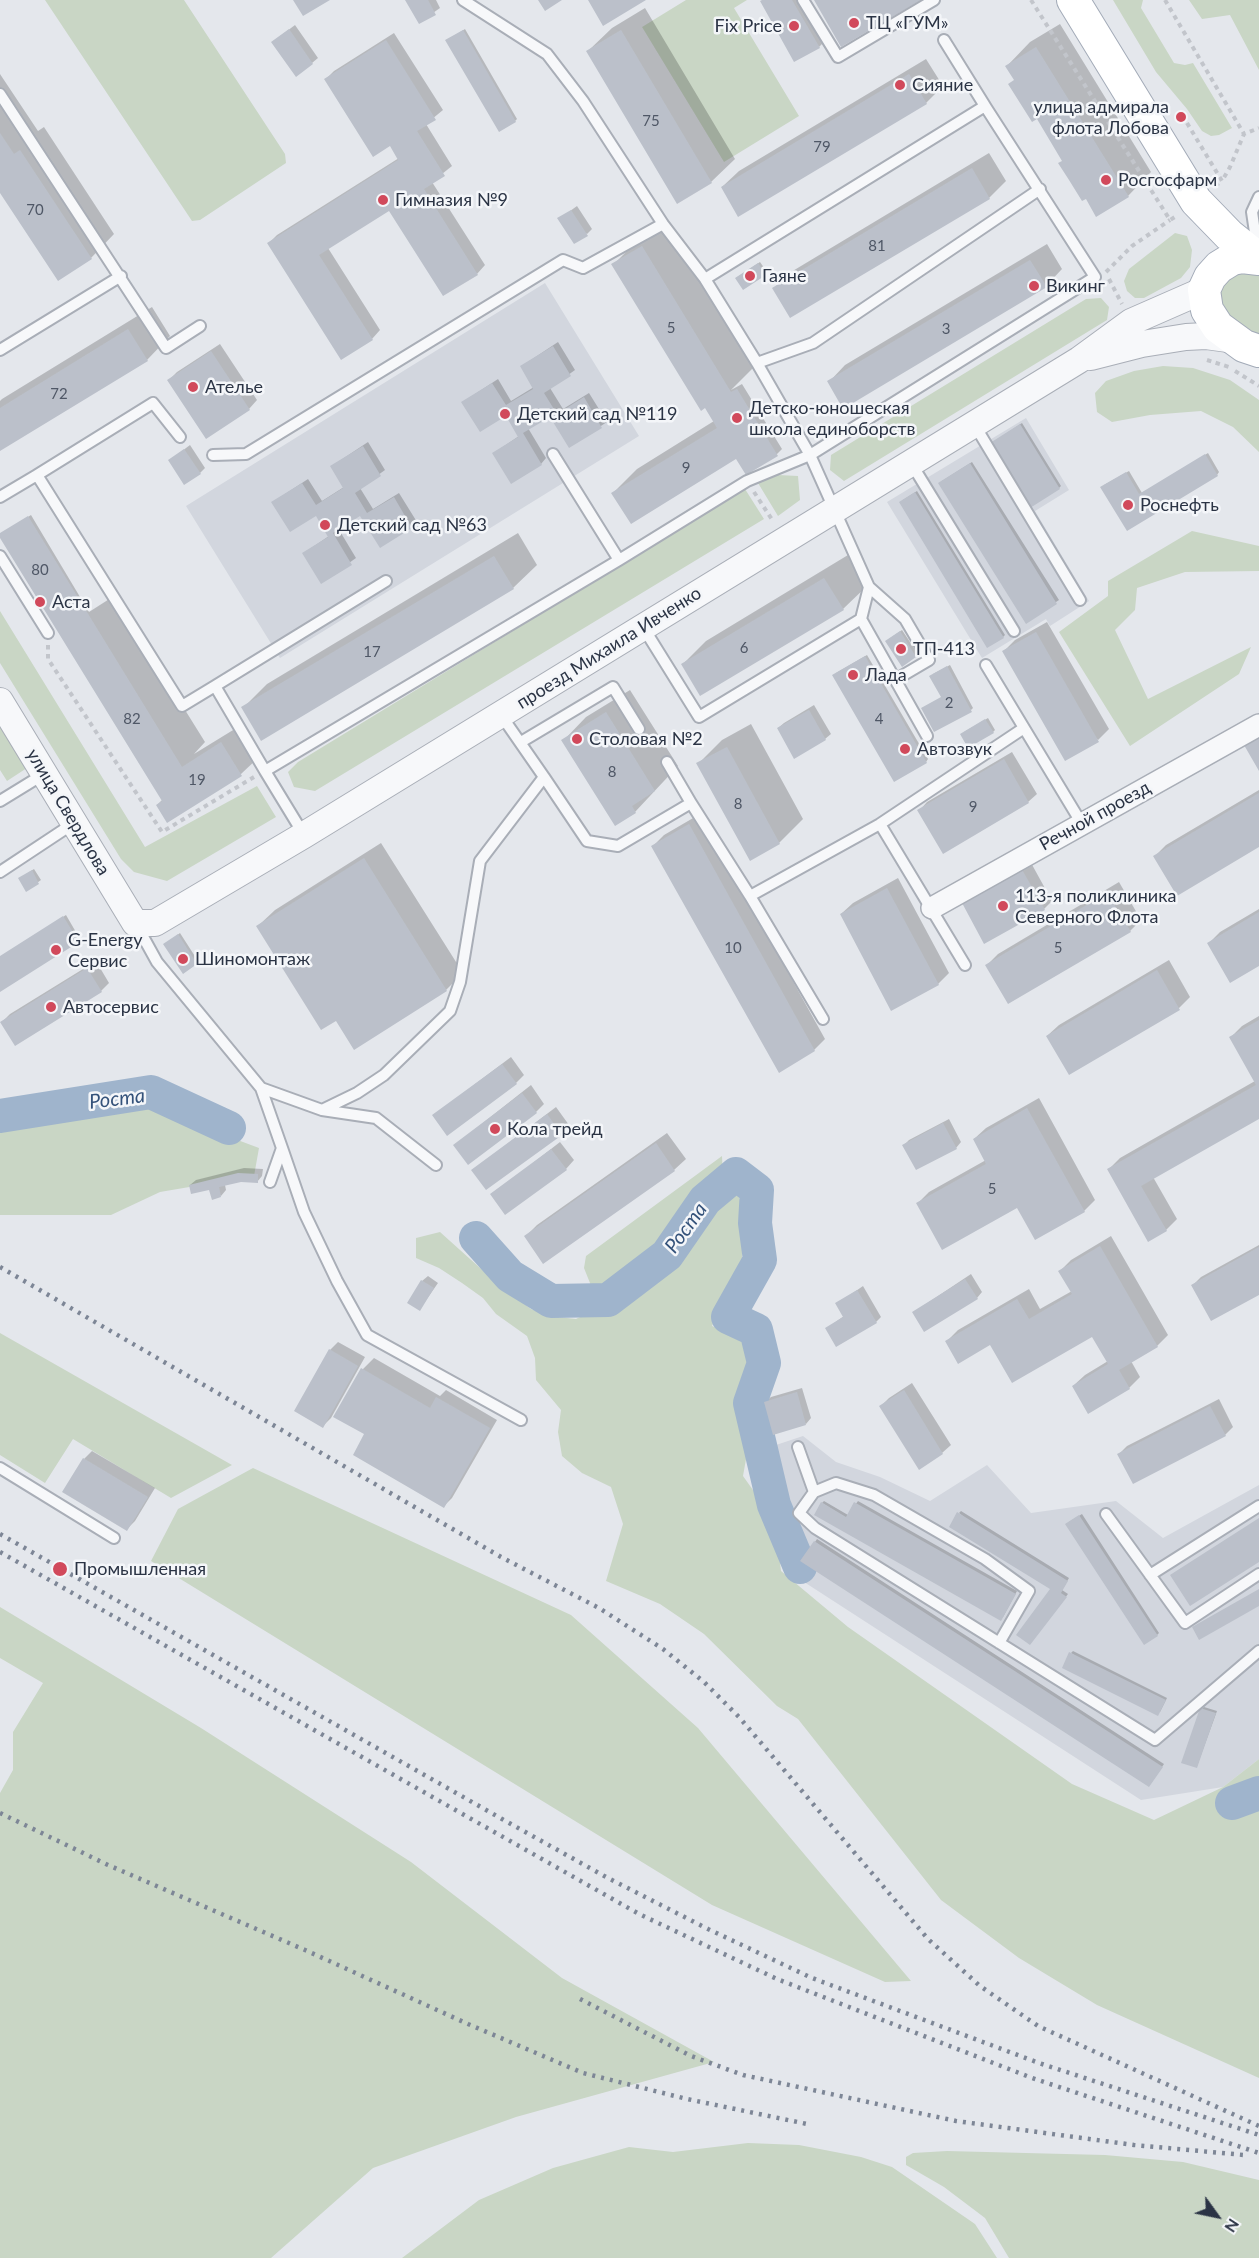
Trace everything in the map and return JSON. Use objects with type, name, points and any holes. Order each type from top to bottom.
[{"type":"main road","points":[[1073,0],[1196,201],[1229,235],[1259,259]]},
{"type":"main road","points":[[1196,201],[1209,252],[1207,310],[1218,327],[1253,349]]},
{"type":"main road","points":[[1207,284],[1219,267],[1232,259],[1242,257],[1259,259]]},
{"type":"street","points":[[1080,360],[1131,322],[1207,284]]},
{"type":"street","points":[[1080,360],[1142,344],[1186,337],[1206,336],[1253,349]]},
{"type":"street","name":"проезд Михаила Ивченко","points":[[135,923],[155,923],[304,835],[1080,360]]},
{"type":"street","name":"улица Свердлова","points":[[0,701],[135,923]]},
{"type":"street","name":"Речной проезд","points":[[932,908],[1259,725]]},
{"type":"lane","points":[[463,0],[547,54],[583,101],[663,224],[705,279],[810,455],[869,587],[905,619],[929,660],[896,680]]},
{"type":"lane","points":[[803,0],[838,57],[934,0]]},
{"type":"lane","points":[[265,771],[747,481],[810,455],[1095,277],[944,40]]},
{"type":"lane","points":[[0,94],[166,348],[200,326]]},
{"type":"lane","points":[[705,279],[985,106]]},
{"type":"lane","points":[[757,363],[813,343],[1040,189]]},
{"type":"lane","points":[[1259,197],[1252,212],[1256,240],[1259,245]]},
{"type":"lane","points":[[213,455],[246,454],[563,260],[583,268],[663,224]]},
{"type":"lane","points":[[0,350],[121,276]]},
{"type":"lane","points":[[0,497],[153,403],[180,437]]},
{"type":"lane","points":[[974,424],[1080,600]]},
{"type":"lane","points":[[553,454],[619,560]]},
{"type":"lane","points":[[911,463],[1014,631]]},
{"type":"lane","points":[[37,475],[182,706],[386,581]]},
{"type":"lane","points":[[0,556],[48,633]]},
{"type":"lane","points":[[869,587],[861,619],[927,736]]},
{"type":"lane","points":[[643,627],[699,717],[861,619]]},
{"type":"lane","points":[[986,665],[1082,824]]},
{"type":"lane","points":[[214,686],[304,835]]},
{"type":"lane","points":[[521,742],[613,687],[639,729]]},
{"type":"lane","points":[[501,715],[587,841],[618,846],[691,803]]},
{"type":"lane","points":[[750,896],[880,824],[1024,728]]},
{"type":"lane","points":[[667,762],[823,1019]]},
{"type":"lane","points":[[0,801],[44,774]]},
{"type":"lane","points":[[322,1110],[357,1093],[384,1075],[450,1011],[460,982],[480,861],[544,777]]},
{"type":"lane","points":[[0,872],[74,823]]},
{"type":"lane","points":[[880,824],[965,965]]},
{"type":"lane","points":[[135,923],[157,962],[261,1088],[304,1212],[337,1281],[367,1335],[521,1420]]},
{"type":"lane","points":[[261,1088],[322,1110],[376,1118],[436,1165]]},
{"type":"lane","points":[[270,1182],[282,1148]]},
{"type":"lane","points":[[798,1447],[814,1492]]},
{"type":"lane","points":[[0,1468],[114,1538]]},
{"type":"lane","points":[[999,1642],[1029,1591],[986,1558],[874,1495],[836,1483],[814,1492],[799,1513],[815,1528],[1155,1740],[1259,1651]]},
{"type":"lane","points":[[1150,1575],[1259,1506]]},
{"type":"lane","points":[[1106,1514],[1185,1623],[1259,1574]]},
{"type":"path","points":[[1031,0],[1170,220],[1222,181],[1244,134],[1259,128]]},
{"type":"path","points":[[1166,0],[1244,134]]},
{"type":"path","points":[[1187,123],[1222,181]]},
{"type":"path","points":[[747,481],[773,521]]},
{"type":"path","points":[[48,633],[48,659],[162,832],[265,771]]},
{"type":"shaded area","points":[[545,283],[639,436],[280,658],[186,506]]},
{"type":"shaded area","points":[[1026,418],[1069,490],[1035,511],[1089,601],[1050,626],[1046,619],[982,658],[887,502]]},
{"type":"shaded area","points":[[803,1436],[836,1462],[880,1477],[930,1501],[987,1465],[1031,1513],[1116,1501],[1163,1538],[1259,1485],[1259,1759],[1223,1787],[1141,1800],[784,1569],[773,1446]]},
{"type":"green space","points":[[45,0],[184,0],[285,154],[286,163],[200,220],[192,221]]},
{"type":"green space","points":[[686,0],[747,0],[734,8],[799,116],[724,162],[642,27]]},
{"type":"green space","points":[[1113,0],[1143,0],[1141,8],[1174,63],[1185,65],[1193,63],[1232,128],[1219,135],[1211,136],[1202,131],[1156,72]]},
{"type":"green space","points":[[1189,0],[1259,0],[1259,70],[1230,15],[1202,19]]},
{"type":"green space","points":[[1175,233],[1187,236],[1192,250],[1190,267],[1181,278],[1144,298],[1135,298],[1127,291],[1124,281],[1129,269]]},
{"type":"green space","points":[[1259,270],[1259,340],[1220,314],[1219,287],[1235,271]]},
{"type":"green space","points":[[1101,298],[1109,307],[1107,320],[844,481],[830,470],[831,455],[1086,299]]},
{"type":"green space","points":[[1163,366],[1193,368],[1230,380],[1259,400],[1259,452],[1233,427],[1201,411],[1150,415],[1112,422],[1097,412],[1095,393],[1106,381],[1134,371]]},
{"type":"green space","points":[[778,475],[798,476],[800,500],[778,516],[758,483]]},
{"type":"green space","points":[[745,489],[764,519],[315,791],[294,787],[288,772],[298,762]]},
{"type":"green space","points":[[1192,531],[1259,546],[1259,571],[1185,572],[1137,588],[1135,610],[1115,630],[1148,699],[1251,647],[1239,674],[1130,746],[1059,632],[1108,596],[1108,581]]},
{"type":"green space","points":[[0,611],[145,847],[257,786],[276,817],[167,881],[134,872],[121,859],[0,663]]},
{"type":"green space","points":[[0,712],[33,764],[7,781],[0,770]]},
{"type":"green space","points":[[120,1096],[259,1148],[254,1176],[160,1192],[111,1215],[0,1215],[0,1121]]},
{"type":"green space","points":[[722,1156],[724,1203],[738,1189],[743,1218],[742,1259],[712,1326],[745,1338],[749,1369],[740,1393],[751,1431],[743,1476],[775,1521],[781,1571],[848,1627],[1072,1784],[1154,1820],[1223,1787],[1259,1759],[1259,2078],[1097,2005],[1019,1958],[941,1900],[798,1719],[777,1706],[704,1634],[660,1604],[606,1581],[623,1524],[611,1487],[582,1473],[562,1456],[558,1432],[561,1410],[536,1380],[535,1358],[527,1336],[496,1314],[483,1298],[462,1283],[439,1268],[416,1258],[416,1238],[440,1232],[499,1285],[531,1309],[549,1316],[576,1319],[588,1313],[593,1303],[592,1288],[584,1268],[586,1256]]},
{"type":"green space","points":[[0,1333],[232,1465],[171,1498],[73,1439],[45,1483],[0,1455]]},
{"type":"green space","points":[[253,1468],[571,1615],[698,1728],[911,1981],[885,1982],[712,1905],[151,1561],[178,1509]]},
{"type":"green space","points":[[0,1607],[201,1728],[411,1862],[562,1978],[714,2062],[516,2117],[373,2168],[271,2258],[0,2258],[0,1793],[13,1770],[13,1732],[43,1683],[0,1658]]},
{"type":"green space","points":[[748,2143],[799,2145],[861,2157],[892,2167],[975,2224],[997,2258],[402,2258],[479,2200],[553,2168],[629,2147],[673,2152]]},
{"type":"green space","points":[[947,2151],[1105,2155],[1183,2162],[1259,2180],[1259,2258],[1009,2258],[985,2218],[944,2187],[906,2165],[906,2157],[913,2153]]},
{"type":"building","points":[[293,0],[330,0],[303,16]]},
{"type":"building","points":[[405,0],[428,0],[436,15],[419,24]]},
{"type":"building","points":[[538,0],[562,0],[545,11]]},
{"type":"building","points":[[588,0],[646,0],[603,26]]},
{"type":"building","points":[[792,0],[820,48],[794,62],[760,1]]},
{"type":"building","name":"ТЦ «ГУМ»","points":[[814,0],[921,0],[841,47]]},
{"type":"building","points":[[289,29],[313,64],[296,77],[271,42]]},
{"type":"building","points":[[463,30],[516,122],[499,132],[445,40]]},
{"type":"building","points":[[621,30],[712,183],[677,204],[586,51]]},
{"type":"building","name":"Гимназия №9","points":[[386,40],[436,120],[417,131],[445,176],[424,189],[478,275],[443,296],[389,211],[319,255],[373,340],[341,360],[267,243],[398,160],[390,146],[373,157],[324,79]]},
{"type":"building","points":[[1036,47],[1129,197],[1096,217],[1086,199],[1082,201],[1058,163],[1062,161],[1037,119],[1032,122],[1008,84],[1014,80],[1005,66]]},
{"type":"building","points":[[909,74],[927,104],[738,217],[721,187]]},
{"type":"building","points":[[0,133],[14,154],[20,150],[92,259],[58,281],[0,193]]},
{"type":"building","points":[[972,168],[990,199],[790,318],[772,288]]},
{"type":"building","points":[[571,210],[588,236],[574,244],[557,218]]},
{"type":"building","points":[[642,246],[731,392],[737,389],[778,456],[746,475],[736,459],[631,524],[611,493],[717,428],[705,408],[701,411],[611,264]]},
{"type":"building","points":[[1030,260],[1047,287],[843,409],[827,381]]},
{"type":"building","name":"Гаяне","points":[[758,263],[766,275],[743,290],[735,278]]},
{"type":"building","points":[[128,329],[148,361],[0,451],[0,408]]},
{"type":"building","points":[[553,346],[571,376],[544,393],[557,414],[584,397],[602,428],[569,448],[550,417],[523,433],[542,465],[511,484],[492,453],[518,437],[506,416],[480,432],[461,402],[492,383],[506,405],[533,389],[520,366]]},
{"type":"building","points":[[211,351],[250,410],[206,439],[167,380]]},
{"type":"building","points":[[1020,424],[1060,489],[1030,508],[990,443]]},
{"type":"building","points":[[363,446],[381,476],[355,493],[367,513],[394,497],[412,528],[380,548],[360,516],[333,533],[352,565],[321,584],[302,553],[328,537],[316,516],[290,532],[271,502],[302,483],[316,505],[343,488],[330,466]]},
{"type":"building","points":[[184,449],[201,474],[184,485],[168,460]]},
{"type":"building","points":[[1205,454],[1218,476],[1127,531],[1100,487],[1126,472],[1139,494]]},
{"type":"building","points":[[970,463],[1057,604],[1026,624],[938,483]]},
{"type":"building","points":[[915,492],[1004,638],[987,648],[899,502]]},
{"type":"building","points":[[28,516],[182,767],[221,742],[242,776],[167,823],[156,805],[162,801],[0,538],[0,533]]},
{"type":"building","points":[[494,556],[514,589],[261,741],[241,707]]},
{"type":"building","points":[[824,578],[844,610],[700,696],[681,664]]},
{"type":"building","name":"ТП-413","points":[[900,631],[916,657],[902,667],[885,641]]},
{"type":"building","points":[[1036,632],[1099,742],[1065,761],[1002,651]]},
{"type":"building","points":[[865,656],[927,763],[894,782],[832,675]]},
{"type":"building","points":[[947,666],[972,712],[934,732],[921,708],[941,697],[929,676]]},
{"type":"building","points":[[809,710],[826,740],[794,759],[777,728]]},
{"type":"building","points":[[606,712],[655,791],[632,806],[636,813],[615,826],[561,740]]},
{"type":"building","points":[[985,719],[994,733],[968,748],[960,734]]},
{"type":"building","points":[[1259,736],[1259,771],[1244,745]]},
{"type":"building","points":[[727,747],[780,844],[750,861],[696,763]]},
{"type":"building","points":[[1004,759],[1029,803],[943,854],[917,810]]},
{"type":"building","points":[[1259,793],[1259,847],[1177,896],[1153,856]]},
{"type":"building","points":[[689,824],[815,1051],[779,1073],[651,846]]},
{"type":"building","points":[[364,858],[447,991],[354,1050],[336,1021],[321,1030],[256,926]]},
{"type":"building","name":"113-я поликлиника Северного Флота","points":[[1021,868],[1045,910],[984,944],[961,901]]},
{"type":"building","points":[[32,870],[39,884],[26,892],[18,878]]},
{"type":"building","points":[[887,888],[939,985],[891,1011],[840,914]]},
{"type":"building","points":[[1107,893],[1131,932],[1008,1004],[985,965]]},
{"type":"building","points":[[1259,912],[1259,966],[1230,983],[1207,943]]},
{"type":"building","points":[[63,916],[79,942],[0,992],[0,956]]},
{"type":"building","name":"Шиномонтаж","points":[[178,934],[197,964],[183,974],[163,944]]},
{"type":"building","name":"Автосервис","points":[[87,968],[102,992],[15,1046],[0,1022]]},
{"type":"building","points":[[1157,970],[1180,1010],[1069,1075],[1046,1036]]},
{"type":"building","points":[[1259,1020],[1259,1119],[1141,1186],[1167,1231],[1148,1242],[1107,1169],[1256,1085],[1229,1037]]},
{"type":"building","points":[[502,1064],[517,1084],[447,1136],[432,1115]]},
{"type":"building","name":"Кола трейд","points":[[522,1093],[537,1113],[468,1165],[453,1145]]},
{"type":"building","points":[[1027,1108],[1085,1212],[1035,1240],[1017,1208],[942,1250],[916,1203],[986,1164],[973,1139]]},
{"type":"building","points":[[547,1114],[562,1135],[486,1190],[471,1170]]},
{"type":"building","points":[[943,1123],[957,1149],[916,1170],[902,1145]]},
{"type":"building","points":[[656,1143],[675,1171],[543,1264],[524,1236]]},
{"type":"building","points":[[551,1149],[567,1170],[505,1215],[490,1194]]},
{"type":"building","points":[[238,1173],[258,1174],[258,1183],[241,1182],[219,1187],[221,1197],[212,1200],[209,1190],[191,1194],[189,1185]]},
{"type":"building","points":[[1100,1246],[1158,1347],[1119,1370],[1130,1389],[1088,1414],[1072,1386],[1108,1364],[1092,1337],[1012,1383],[990,1345],[958,1364],[945,1341],[1017,1299],[1029,1319],[1072,1294],[1058,1271]]},
{"type":"building","points":[[1259,1247],[1259,1295],[1211,1321],[1191,1285]]},
{"type":"building","points":[[965,1279],[978,1299],[924,1332],[912,1312]]},
{"type":"building","points":[[421,1280],[434,1288],[420,1311],[407,1303]]},
{"type":"building","points":[[857,1290],[877,1323],[836,1347],[825,1328],[843,1317],[835,1303]]},
{"type":"building","points":[[329,1349],[358,1366],[323,1428],[294,1411]]},
{"type":"building","points":[[361,1368],[430,1408],[436,1397],[490,1428],[444,1508],[353,1455],[364,1434],[333,1417]]},
{"type":"building","points":[[904,1390],[943,1454],[919,1470],[879,1406]]},
{"type":"building","points":[[797,1392],[806,1425],[773,1435],[764,1402]]},
{"type":"building","points":[[1210,1406],[1226,1436],[1133,1484],[1117,1454]]},
{"type":"building","points":[[83,1458],[148,1497],[127,1531],[62,1492]]},
{"type":"building","points":[[821,1502],[846,1517],[854,1502],[1016,1594],[1001,1621],[814,1515]]},
{"type":"building","points":[[957,1512],[1068,1581],[1061,1593],[1067,1597],[1030,1645],[1016,1635],[1050,1589],[949,1527]]},
{"type":"building","points":[[1079,1515],[1158,1636],[1144,1645],[1065,1524]]},
{"type":"building","points":[[1259,1518],[1259,1562],[1190,1606],[1170,1575]]},
{"type":"building","points":[[814,1541],[1163,1767],[1149,1787],[800,1561]]},
{"type":"building","points":[[1259,1589],[1259,1606],[1199,1640],[1192,1627]]},
{"type":"building","points":[[1069,1652],[1166,1700],[1158,1716],[1062,1668]]},
{"type":"building","points":[[1200,1708],[1216,1713],[1197,1768],[1181,1763]]},
{"type":"waterway","name":"Роста","points":[[0,1116],[151,1092],[229,1128]]},
{"type":"waterway","name":"Роста","points":[[476,1238],[510,1276],[551,1301],[608,1300],[667,1255],[705,1200],[736,1174],[757,1190],[755,1223],[760,1260],[728,1317],[756,1330],[764,1363],[750,1403],[774,1505],[800,1567]]},
{"type":"waterway","name":"Роста","points":[[1232,1803],[1259,1793]]},
{"type":"railway","points":[[0,1267],[501,1557],[599,1608],[663,1649],[704,1682],[739,1717],[928,1939],[980,1986],[1038,2026],[1259,2126]]},
{"type":"railway","points":[[0,1534],[502,1819],[606,1877],[708,1929],[812,1978],[1039,2063],[1259,2135]]},
{"type":"railway","points":[[0,1552],[639,1914],[777,1979],[1032,2078],[1259,2153]]},
{"type":"railway","points":[[0,1813],[108,1865],[583,2073],[687,2099],[807,2124]]},
{"type":"railway","points":[[580,1999],[691,2056],[743,2075],[956,2121],[1134,2145],[1244,2155]]},
{"type":"place","name":"ТЦ «ГУМ»","points":[[854,23]]},
{"type":"place","name":"Fix Price","points":[[794,26]]},
{"type":"place","name":"Сияние","points":[[900,85]]},
{"type":"place","name":"улица адмирала флота Лобова","points":[[1181,117]]},
{"type":"place","name":"Росгосфарм","points":[[1106,180]]},
{"type":"place","name":"Гимназия №9","points":[[383,200]]},
{"type":"place","name":"Гаяне","points":[[750,276]]},
{"type":"place","name":"Викинг","points":[[1034,286]]},
{"type":"place","name":"Ателье","points":[[193,387]]},
{"type":"place","name":"Детский сад №119","points":[[505,414]]},
{"type":"place","name":"Детско-юношеская школа единоборств","points":[[737,418]]},
{"type":"place","name":"Роснефть","points":[[1128,505]]},
{"type":"place","name":"Детский сад №63","points":[[325,525]]},
{"type":"place","name":"Аста","points":[[40,602]]},
{"type":"place","name":"ТП-413","points":[[901,649]]},
{"type":"place","name":"Лада","points":[[853,675]]},
{"type":"place","name":"Столовая №2","points":[[577,739]]},
{"type":"place","name":"Автозвук","points":[[905,749]]},
{"type":"place","name":"113-я поликлиника Северного Флота","points":[[1003,906]]},
{"type":"place","name":"G-Energy Сервис","points":[[56,950]]},
{"type":"place","name":"Шиномонтаж","points":[[183,959]]},
{"type":"place","name":"Автосервис","points":[[51,1007]]},
{"type":"place","name":"Кола трейд","points":[[495,1129]]},
{"type":"place","name":"Промышленная","points":[[60,1569]]}]
